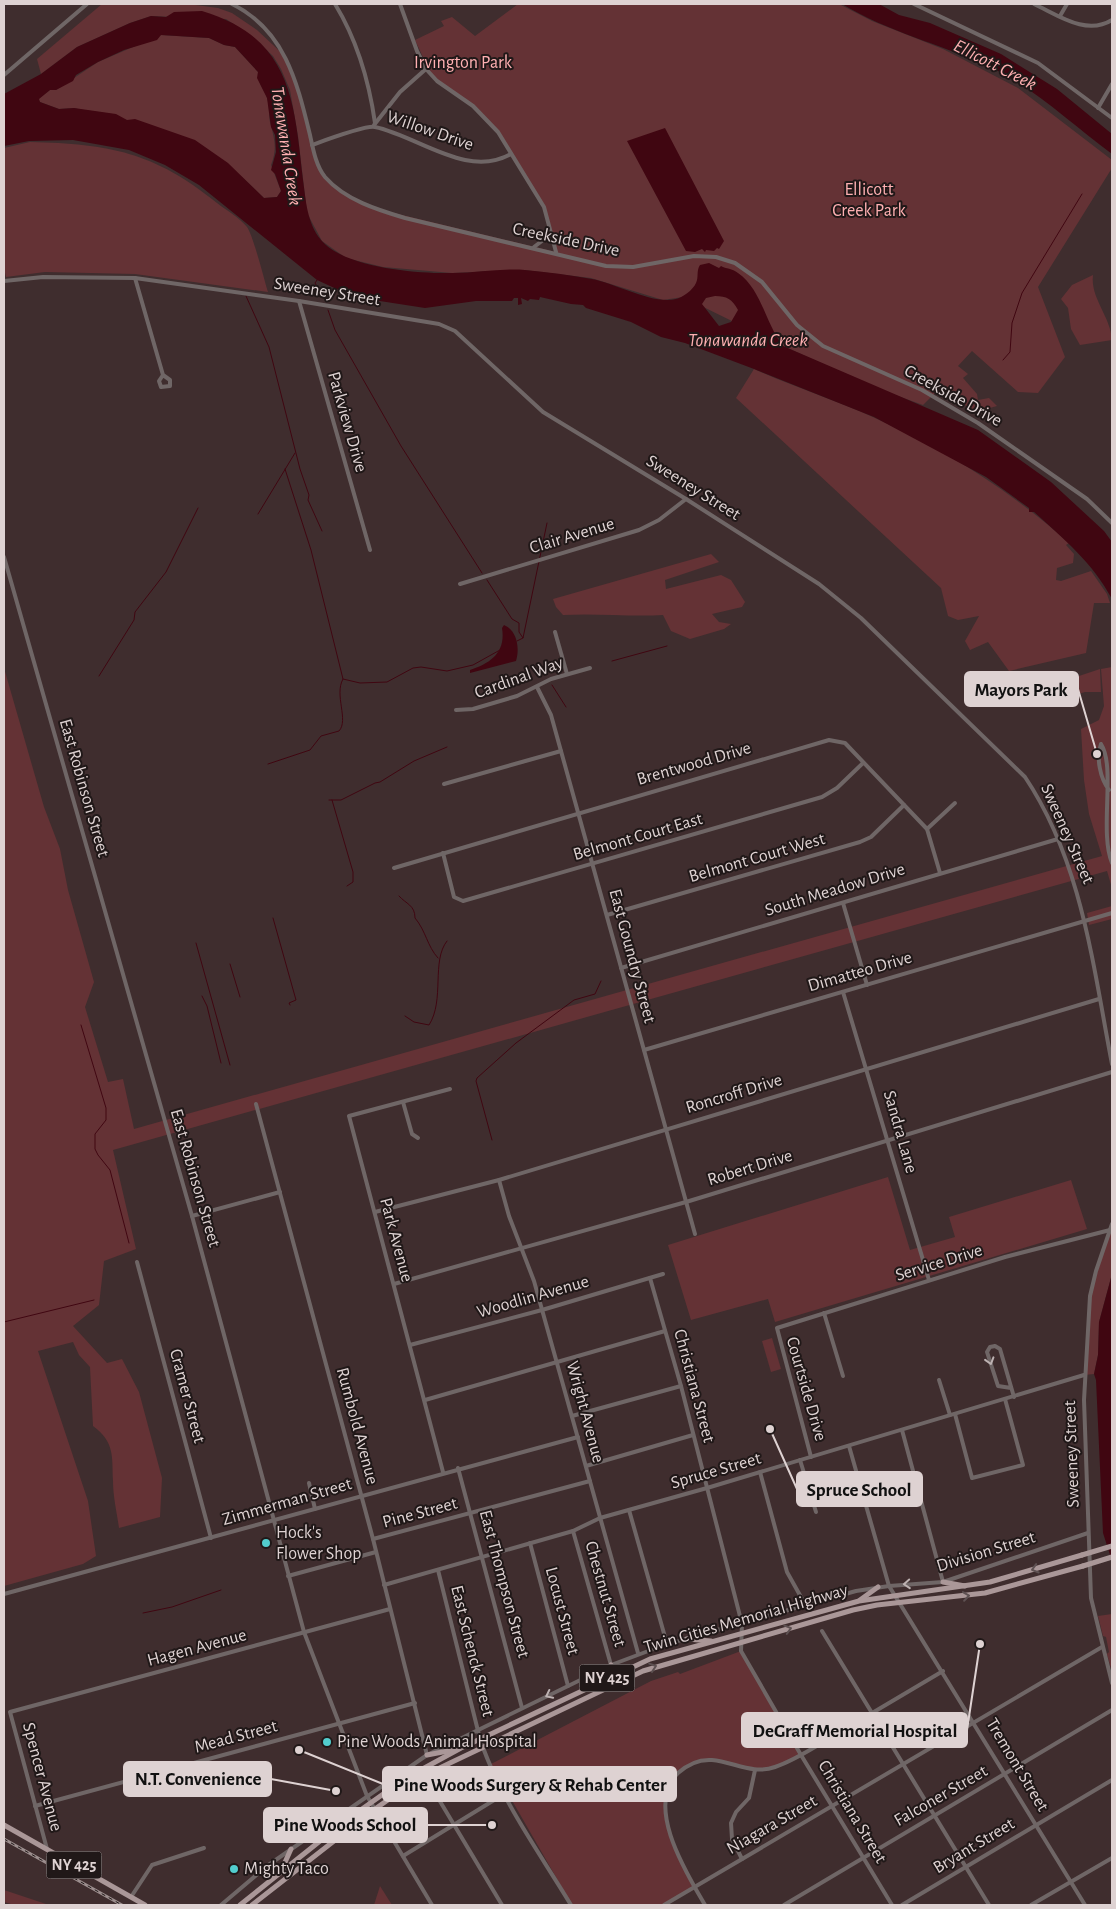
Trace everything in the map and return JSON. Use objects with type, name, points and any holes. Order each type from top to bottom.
[{"type":"main road","name":"Twin Cities Memorial Highway","points":[[240,1905],[358,1811],[406,1778],[461,1748],[598,1682],[650,1660],[858,1601],[970,1586],[1112,1546]]},
{"type":"main road","name":"Twin Cities Memorial Highway","points":[[252,1905],[375,1809],[420,1778],[643,1671],[853,1610],[900,1602],[984,1593],[1112,1557]]},
{"type":"main road","points":[[943,1582],[970,1586]]},
{"type":"main road","points":[[858,1601],[878,1587]]},
{"type":"main road","points":[[687,1639],[714,1641]]},
{"type":"main road","points":[[598,1682],[610,1665]]},
{"type":"main road","points":[[428,1755],[461,1748]]},
{"type":"main road","points":[[329,1823],[358,1811]]},
{"type":"main road","name":"NY 425","points":[[4,1825],[145,1905]]},
{"type":"main road","points":[[281,1872],[291,1849]]},
{"type":"street","points":[[4,75],[87,4]]},
{"type":"street","name":"Creekside Drive","points":[[232,4],[251,15],[269,32],[288,59],[301,95],[312,145],[320,169],[330,183],[351,197],[377,210],[471,234],[556,252],[596,264],[633,266],[694,256],[716,257],[735,263],[762,282],[797,325],[822,346],[922,390],[978,423],[1086,499],[1112,523]]},
{"type":"street","points":[[335,4],[359,55],[369,89],[374,125]]},
{"type":"street","points":[[400,4],[417,51],[427,68],[437,81],[473,106],[486,118],[511,154],[544,207],[556,252]]},
{"type":"street","points":[[914,4],[1038,63],[1112,118]]},
{"type":"street","points":[[927,10],[930,4]]},
{"type":"street","points":[[1034,4],[1088,26],[1098,26],[1112,20]]},
{"type":"street","points":[[1060,16],[1067,4]]},
{"type":"street","points":[[374,125],[400,92],[427,68]]},
{"type":"street","points":[[1098,108],[1112,84]]},
{"type":"street","name":"Willow Drive","points":[[312,145],[374,125],[470,160],[492,161],[511,154]]},
{"type":"street","points":[[534,247],[551,234]]},
{"type":"street","name":"Sweeney Street","points":[[4,281],[43,277],[136,278],[299,301],[439,324],[455,331],[542,412],[686,499],[819,584],[861,618],[1025,777],[1040,800],[1077,890],[1112,1064]]},
{"type":"street","points":[[136,278],[163,375]]},
{"type":"street","name":"Parkview Drive","points":[[299,301],[370,550]]},
{"type":"street","name":"Clair Avenue","points":[[460,584],[639,530],[659,520],[686,499]]},
{"type":"street","name":"East Robinson Street","points":[[4,557],[192,1216],[304,1632],[367,1796],[432,1905]]},
{"type":"street","points":[[555,632],[567,674]]},
{"type":"street","name":"Cardinal Way","points":[[456,710],[473,709],[525,694],[567,674],[590,668]]},
{"type":"street","name":"East Goundry Street","points":[[537,687],[549,709],[695,1234]]},
{"type":"street","name":"Brentwood Drive","points":[[394,868],[577,812],[829,740],[844,743],[927,829],[940,873]]},
{"type":"street","points":[[1109,790],[1105,784],[1098,753],[1101,744],[1107,751],[1109,790],[1106,831],[1112,863]]},
{"type":"street","points":[[444,784],[561,751]]},
{"type":"street","name":"Belmont Court East","points":[[443,853],[454,898],[463,901],[822,797],[837,788],[863,763]]},
{"type":"street","points":[[927,829],[955,803]]},
{"type":"street","name":"Belmont Court West","points":[[607,915],[860,842],[871,837],[904,805]]},
{"type":"street","name":"South Meadow Drive","points":[[621,968],[1058,840]]},
{"type":"street","points":[[843,903],[867,984]]},
{"type":"street","name":"Dimatteo Drive","points":[[644,1050],[1112,913]]},
{"type":"street","name":"Sandra Lane","points":[[843,992],[929,1280]]},
{"type":"street","name":"Roncroff Drive","points":[[375,1212],[499,1180],[666,1128],[1099,999]]},
{"type":"street","name":"Robert Drive","points":[[394,1284],[686,1202],[1112,1072]]},
{"type":"street","name":"Park Avenue","points":[[443,1472],[349,1116],[450,1089]]},
{"type":"street","points":[[403,1102],[412,1134],[418,1138]]},
{"type":"street","name":"Rumbold Avenue","points":[[256,1104],[374,1539],[428,1755]]},
{"type":"street","name":"Wright Avenue","points":[[499,1180],[534,1281],[638,1653]]},
{"type":"street","points":[[192,1216],[280,1192]]},
{"type":"street","name":"Sweeney Street","points":[[1112,1224],[1090,1296],[1084,1376],[1091,1598],[1112,1683]]},
{"type":"street","name":"Service Drive","points":[[777,1328],[929,1280],[1110,1230]]},
{"type":"street","name":"Cramer Street","points":[[137,1262],[211,1538]]},
{"type":"street","name":"Woodlin Avenue","points":[[410,1345],[542,1310],[663,1274]]},
{"type":"street","name":"Christiana Street","points":[[650,1278],[681,1386],[742,1624],[741,1651],[801,1755],[892,1905]]},
{"type":"street","points":[[824,1313],[843,1376]]},
{"type":"street","name":"Courtside Drive","points":[[777,1328],[811,1457]]},
{"type":"street","points":[[425,1400],[666,1331]]},
{"type":"street","points":[[1011,1388],[998,1386],[987,1352],[990,1347],[995,1346],[1000,1349],[1014,1397]]},
{"type":"street","name":"Spruce Street","points":[[384,1585],[573,1531],[600,1518],[1084,1376]]},
{"type":"street","points":[[939,1380],[972,1478],[1023,1465],[1005,1399]]},
{"type":"street","points":[[572,1416],[681,1386]]},
{"type":"street","points":[[902,1430],[943,1582]]},
{"type":"street","points":[[586,1466],[693,1435]]},
{"type":"street","name":"Zimmerman Street","points":[[4,1594],[578,1436]]},
{"type":"street","name":"Tremont Street","points":[[850,1446],[890,1586],[1086,1905]]},
{"type":"street","points":[[800,1460],[816,1512]]},
{"type":"street","name":"East Thompson Street","points":[[458,1468],[522,1708]]},
{"type":"street","points":[[760,1472],[787,1572],[806,1606]]},
{"type":"street","name":"Pine Street","points":[[374,1539],[590,1481]]},
{"type":"street","points":[[309,1483],[315,1509]]},
{"type":"street","points":[[629,1510],[667,1644]]},
{"type":"street","name":"Chestnut Street","points":[[573,1531],[610,1665]]},
{"type":"street","name":"Division Street","points":[[221,1905],[255,1875],[428,1755],[477,1729],[610,1665],[638,1653],[667,1644],[878,1587],[943,1582],[1088,1533]]},
{"type":"street","name":"Locust Street","points":[[530,1542],[568,1686]]},
{"type":"street","points":[[288,1576],[376,1552]]},
{"type":"street","name":"East Schenck Street","points":[[438,1570],[482,1747],[504,1794],[571,1905]]},
{"type":"street","name":"Hagen Avenue","points":[[10,1712],[390,1609]]},
{"type":"street","points":[[822,1631],[989,1905]]},
{"type":"street","name":"Niagara Street","points":[[664,1905],[1102,1647]]},
{"type":"street","points":[[705,1905],[676,1851],[667,1821],[669,1789],[675,1776],[686,1765],[700,1760],[713,1760],[755,1770],[774,1768],[801,1755],[943,1671]]},
{"type":"street","name":"Mead Street","points":[[35,1806],[415,1702]]},
{"type":"street","name":"Falconer Street","points":[[784,1905],[1112,1710]]},
{"type":"street","name":"Spencer Avenue","points":[[10,1712],[47,1850]]},
{"type":"street","points":[[742,1859],[732,1839],[731,1823],[736,1812],[748,1798],[755,1770]]},
{"type":"street","name":"Bryant Street","points":[[902,1905],[1112,1780]]},
{"type":"street","points":[[434,1782],[438,1798],[502,1905]]},
{"type":"street","points":[[403,1856],[504,1794]]},
{"type":"street","points":[[131,1897],[152,1865],[204,1848]]},
{"type":"street","points":[[1031,1905],[1112,1858]]},
{"type":"green space","name":"Ellicott Creek Park","points":[[102,4],[188,4],[218,8],[232,13],[257,30],[288,59],[319,169],[338,189],[377,209],[556,252],[544,207],[498,132],[473,106],[437,81],[426,69],[428,68],[415,40],[444,26],[441,21],[452,17],[475,36],[518,4],[839,4],[872,21],[943,49],[1018,88],[1112,160],[1112,168],[1038,287],[1065,357],[1038,393],[1018,392],[972,351],[958,366],[968,374],[963,378],[977,394],[978,400],[989,398],[997,406],[975,412],[965,405],[963,395],[946,398],[935,393],[923,405],[881,390],[783,346],[683,297],[663,300],[591,278],[524,270],[452,273],[383,267],[346,258],[322,241],[307,213],[298,136],[290,90],[281,69],[273,56],[253,37],[226,19],[151,16],[130,23],[77,47],[41,74],[37,59]]},
{"type":"green space","points":[[161,35],[209,38],[224,45],[235,47],[258,72],[260,83],[268,101],[275,150],[271,165],[281,191],[277,197],[264,198],[242,177],[127,120],[74,108],[59,109],[40,102],[38,99],[50,90],[56,90],[98,62]]},
{"type":"green space","points":[[30,142],[84,145],[108,149],[130,154],[172,172],[237,217],[247,227],[268,292],[135,274],[45,272],[6,277],[4,269],[4,148]]},
{"type":"green space","points":[[1093,275],[1097,300],[1108,323],[1112,340],[1080,345],[1071,329],[1068,308],[1061,299],[1072,285]]},
{"type":"green space","points":[[754,369],[860,411],[901,430],[977,473],[1047,524],[1069,543],[1066,545],[1074,554],[1073,563],[1057,568],[1056,580],[1061,581],[1091,571],[1107,594],[1110,603],[1094,603],[1086,653],[1009,671],[988,642],[970,650],[965,641],[979,616],[958,620],[948,616],[941,588],[736,398]]},
{"type":"green space","points":[[711,554],[719,562],[665,580],[666,589],[721,575],[731,580],[745,602],[742,607],[712,614],[719,622],[731,624],[724,629],[690,639],[671,631],[663,615],[563,615],[556,607],[553,599]]},
{"type":"green space","points":[[1112,667],[1112,888],[1107,871],[113,1150],[136,1249],[104,1261],[99,1305],[73,1326],[107,1363],[122,1359],[139,1392],[162,1478],[160,1517],[119,1528],[111,1450],[105,1438],[93,1426],[90,1367],[79,1355],[73,1342],[38,1351],[88,1501],[96,1556],[83,1564],[4,1586],[4,668],[44,807],[60,849],[68,890],[94,982],[85,1007],[108,1082],[123,1079],[134,1129],[1102,856],[1089,814],[1084,780],[1081,729],[1099,720],[1104,706],[1101,669]]},
{"type":"green space","points":[[1100,669],[1101,692],[1085,692],[1032,707],[1028,693]]},
{"type":"green space","points":[[1112,906],[1112,919],[1089,925],[1087,913]]},
{"type":"green space","points":[[888,1177],[910,1250],[955,1237],[949,1217],[1071,1180],[1087,1229],[775,1322],[768,1299],[691,1320],[668,1245]]},
{"type":"green space","points":[[1112,1224],[1112,1274],[1099,1322],[1098,1355],[1094,1374],[1084,1375],[1090,1296]]},
{"type":"green space","points":[[772,1338],[781,1369],[771,1372],[762,1341]]},
{"type":"green space","points":[[1112,1614],[1112,1672],[1107,1654],[1109,1652],[1106,1637],[1103,1636],[1098,1616]]},
{"type":"green space","points":[[741,1651],[801,1755],[788,1762],[765,1769],[710,1760],[695,1762],[673,1780],[667,1794],[666,1809],[674,1842],[694,1886],[664,1905],[572,1905],[491,1764],[651,1681],[678,1672],[680,1674]]},
{"type":"green space","points":[[380,1886],[392,1905],[374,1905]]},
{"type":"green space","points":[[4,1890],[49,1905],[14,1905],[4,1902]]},
{"type":"water","name":"Ellicott Creek","points":[[842,4],[879,4],[899,15],[930,23],[1001,54],[1057,89],[1112,134],[1112,154],[1037,96],[1005,75],[970,58],[877,22]]},
{"type":"water","name":"Tonawanda Creek","points":[[202,11],[232,23],[254,37],[271,55],[282,75],[291,98],[310,219],[321,240],[332,249],[364,263],[402,270],[462,273],[525,270],[592,279],[645,296],[667,300],[681,297],[695,286],[700,265],[709,263],[719,268],[721,266],[734,270],[753,288],[783,346],[978,430],[1051,482],[1104,531],[1112,542],[1112,599],[1087,563],[1034,512],[1029,512],[1029,508],[986,477],[874,417],[685,343],[661,337],[631,322],[586,308],[583,305],[540,297],[539,300],[530,299],[528,301],[521,298],[522,304],[518,305],[518,298],[514,298],[512,301],[476,301],[425,308],[354,297],[317,280],[199,185],[165,165],[129,150],[73,140],[29,141],[4,146],[4,94],[41,74],[77,47],[130,23],[151,16],[166,17],[174,12]],"holes":[[[161,35],[209,38],[224,45],[235,47],[258,72],[257,78],[267,98],[271,127],[275,135],[276,152],[271,170],[275,174],[281,191],[277,197],[264,198],[228,163],[195,140],[135,119],[127,120],[116,114],[74,108],[59,109],[40,102],[39,99],[50,90],[56,90],[73,81],[76,75],[98,62],[124,50],[157,40]],[[715,296],[729,299],[736,306],[738,310],[731,322],[719,326],[702,304],[706,298]]]},
{"type":"water","points":[[665,128],[724,241],[719,249],[717,248],[714,251],[706,250],[705,252],[702,249],[695,252],[686,251],[627,141]]},
{"type":"water","points":[[504,625],[515,635],[518,651],[516,661],[470,673],[470,670],[490,660],[499,650],[502,644],[502,628]]},
{"type":"water","points":[[1112,1274],[1112,1561],[1103,1533],[1096,1380],[1094,1374],[1098,1355],[1099,1322]]},
{"type":"waterway","points":[[1003,360],[1010,352],[1012,323],[1022,293],[1082,194]]},
{"type":"waterway","points":[[317,280],[315,283],[323,298]]},
{"type":"waterway","points":[[246,296],[269,347],[300,469],[309,495],[308,500],[322,531]]},
{"type":"waterway","points":[[328,310],[335,330],[401,446],[482,573]]},
{"type":"waterway","points":[[258,514],[295,453]]},
{"type":"waterway","points":[[268,764],[310,750],[321,736],[339,731],[343,720],[340,692],[343,679],[311,550],[285,469]]},
{"type":"waterway","points":[[99,676],[134,620],[135,612],[166,572],[198,508]]},
{"type":"waterway","points":[[487,580],[512,619],[519,623],[519,632],[523,638],[547,523]]},
{"type":"waterway","points":[[517,641],[523,638]]},
{"type":"waterway","points":[[612,661],[667,646]]},
{"type":"waterway","points":[[343,679],[360,683],[387,682],[413,668],[421,667],[447,671],[473,665],[500,650]]},
{"type":"waterway","points":[[552,685],[566,707]]},
{"type":"waterway","points":[[329,800],[341,800],[380,782],[414,761],[447,747]]},
{"type":"waterway","points":[[332,800],[353,872],[353,882],[347,886]]},
{"type":"waterway","points":[[399,896],[412,907],[415,918],[422,928],[431,949],[438,958]]},
{"type":"waterway","points":[[273,918],[296,1000],[289,1003],[290,1005]]},
{"type":"waterway","points":[[405,1016],[414,1022],[429,1025],[434,1015],[438,993],[438,970],[442,949],[447,941]]},
{"type":"waterway","points":[[196,943],[230,1065]]},
{"type":"waterway","points":[[230,964],[240,997]]},
{"type":"waterway","points":[[492,1140],[476,1081],[477,1078],[516,1043],[574,1000],[595,994],[601,981]]},
{"type":"waterway","points":[[202,996],[207,1006],[221,1063]]},
{"type":"waterway","points":[[81,1025],[106,1108],[106,1120],[95,1134],[95,1149],[110,1170],[129,1243]]},
{"type":"waterway","points":[[4,1322],[94,1300]]},
{"type":"waterway","points":[[143,1613],[172,1607],[221,1590]]},
{"type":"railway","points":[[4,1839],[122,1905]]},
{"type":"place","name":"Mayors Park","points":[[1097,754]]},
{"type":"place","name":"Spruce School","points":[[770,1429]]},
{"type":"place","name":"Hock's Flower Shop","points":[[266,1543]]},
{"type":"place","name":"DeGraff Memorial Hospital","points":[[980,1644]]},
{"type":"place","name":"Pine Woods Animal Hospital","points":[[327,1742]]},
{"type":"place","name":"Pine Woods Surgery & Rehab Center","points":[[299,1750]]},
{"type":"place","name":"N.T. Convenience","points":[[336,1791]]},
{"type":"place","name":"Pine Woods School","points":[[492,1825]]},
{"type":"place","name":"Mighty Taco","points":[[234,1869]]},
{"type":"park label","name":"Irvington Park","points":[[463,63]]}]
